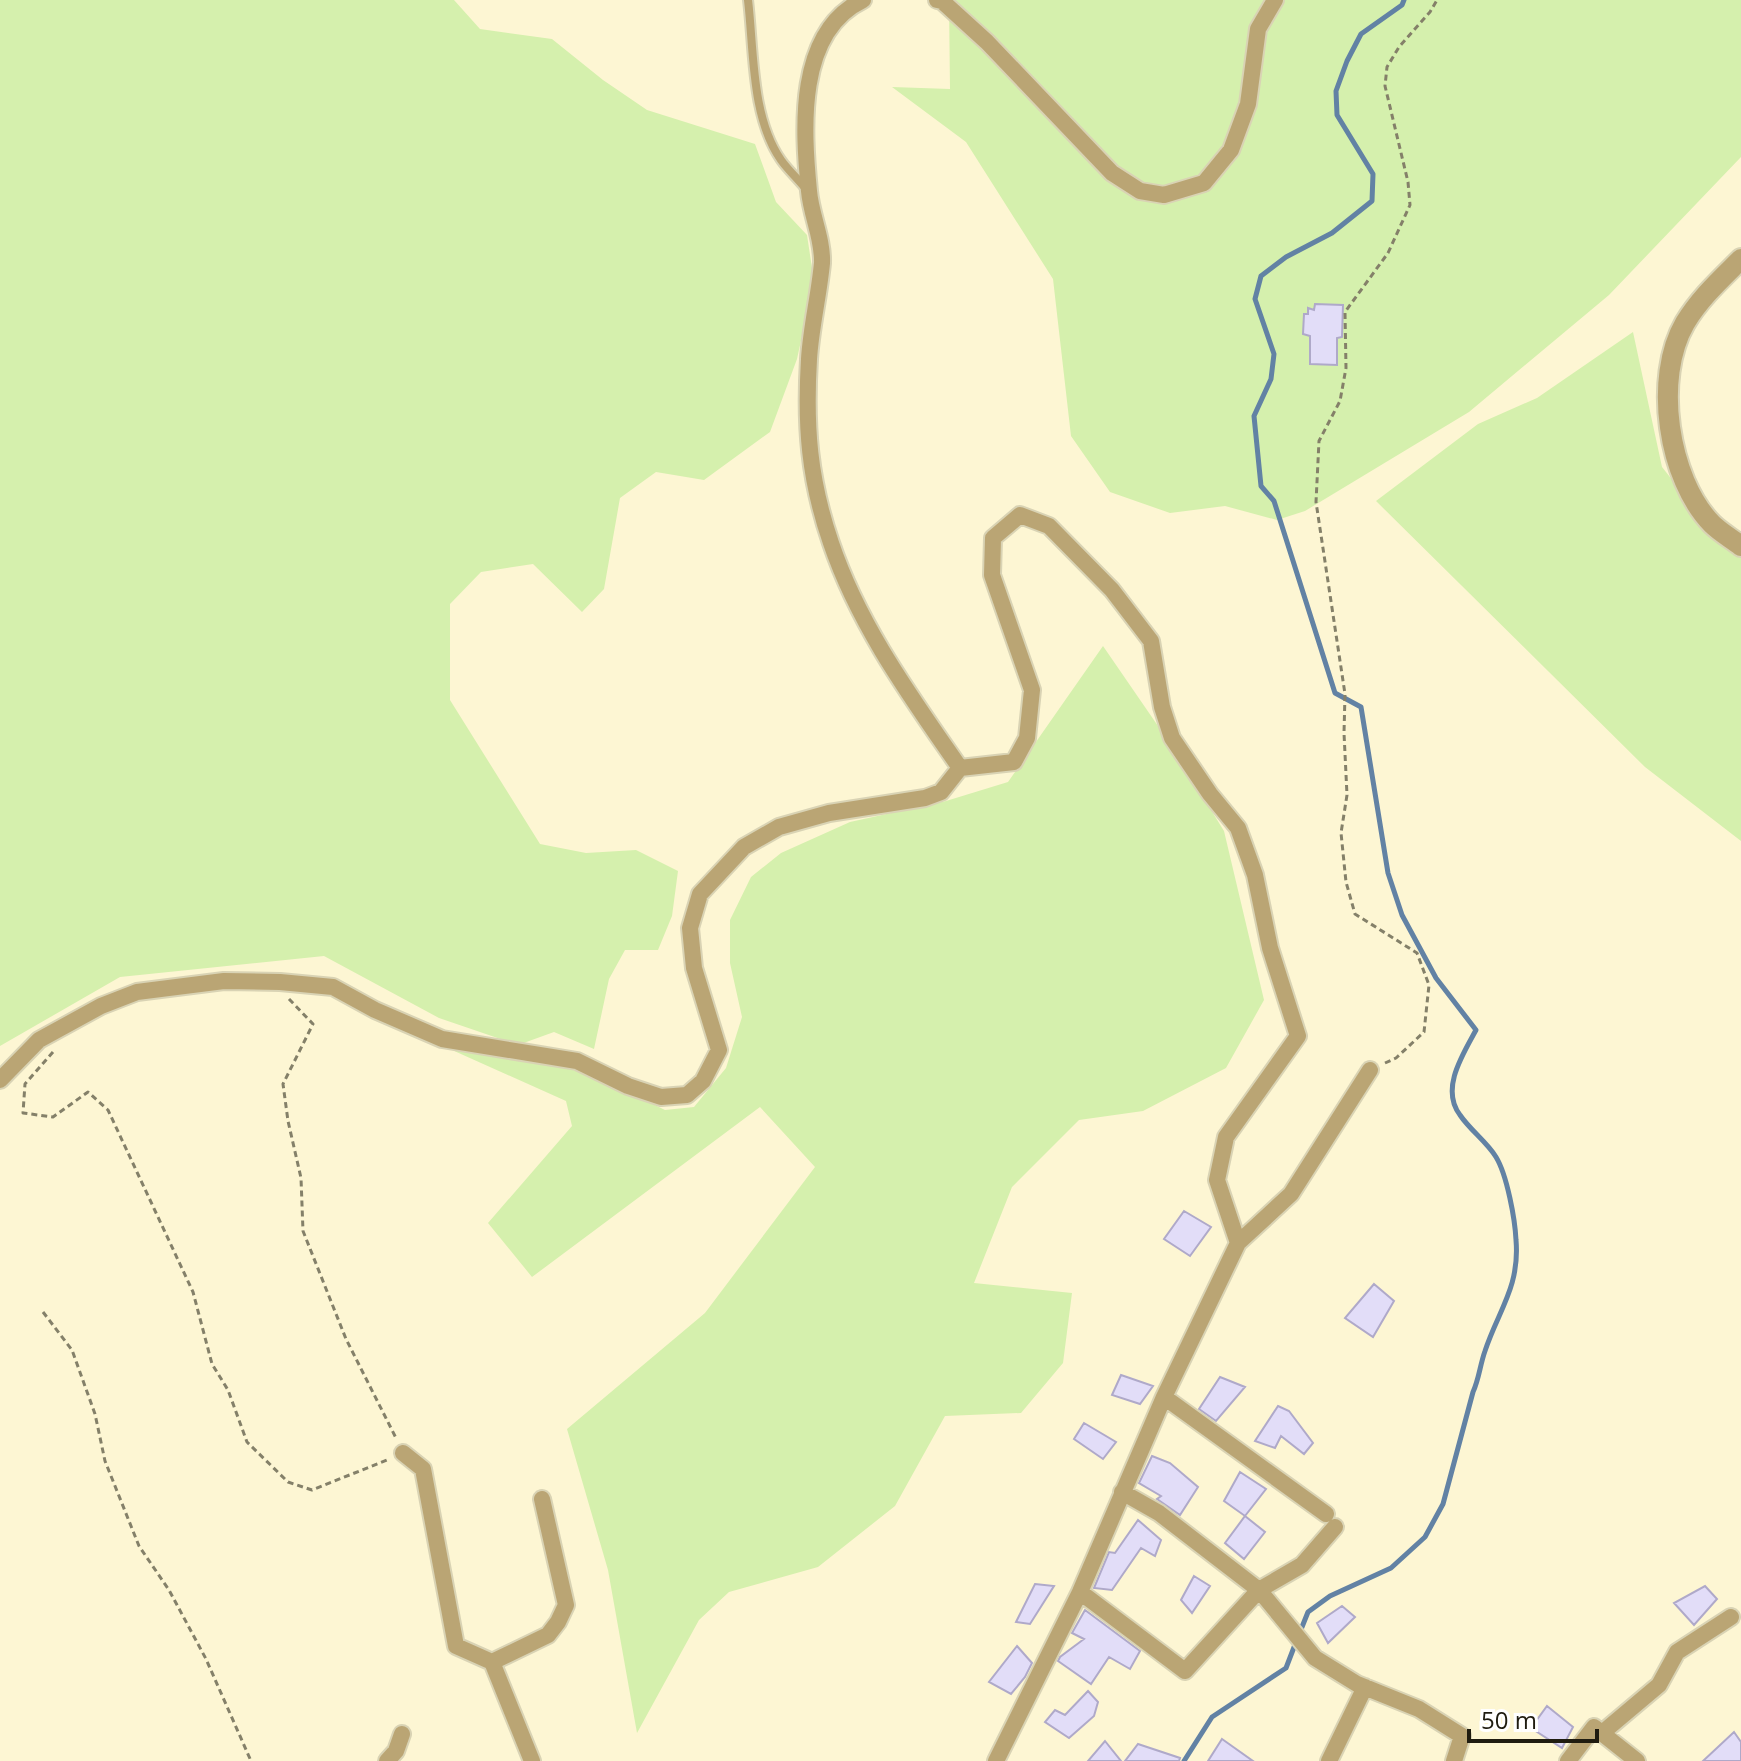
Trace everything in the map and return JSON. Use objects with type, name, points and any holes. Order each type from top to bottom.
[{"type":"street","points":[[863,0],[839,16],[826,35],[813,61],[806,94],[809,192],[822,259],[809,357],[807,446],[815,493],[831,546],[859,609],[890,666],[960,768]]},
{"type":"street","points":[[937,0],[942,1],[987,42],[1112,173],[1140,191],[1164,195],[1204,183],[1231,150],[1248,104],[1258,29],[1275,0]]},
{"type":"street","points":[[1741,259],[1706,294],[1684,325],[1672,357],[1668,395],[1670,428],[1678,464],[1692,496],[1712,524],[1741,546]]},
{"type":"street","points":[[0,1080],[39,1040],[101,1006],[137,992],[224,981],[280,982],[333,987],[375,1010],[442,1039],[577,1061],[628,1086],[661,1097],[687,1095],[703,1081],[719,1050],[694,968],[690,928],[700,894],[744,847],[779,827],[829,813],[925,798],[941,792],[960,768],[1014,762],[1027,738],[1032,690],[992,575],[993,538],[1020,515],[1049,526],[1112,590],[1151,641],[1162,707],[1172,738],[1210,794],[1238,828],[1255,875],[1270,948],[1298,1036],[1226,1137],[1217,1180],[1238,1243]]},
{"type":"street","points":[[996,1761],[1080,1592],[1164,1397],[1238,1243],[1291,1194],[1370,1070]]},
{"type":"street","points":[[1080,1592],[1185,1671],[1259,1590],[1302,1565],[1330,1521],[1164,1397]]},
{"type":"street","points":[[403,1453],[423,1469],[456,1646],[492,1662],[532,1761]]},
{"type":"street","points":[[1122,1492],[1159,1513],[1259,1590],[1315,1658],[1365,1687],[1419,1709],[1462,1736],[1454,1761]]},
{"type":"street","points":[[492,1662],[548,1635],[566,1605],[542,1499]]},
{"type":"street","points":[[1602,1733],[1659,1685],[1677,1652],[1731,1617]]},
{"type":"street","points":[[1329,1761],[1365,1687]]},
{"type":"street","points":[[1568,1761],[1594,1727],[1637,1761]]},
{"type":"street","points":[[387,1761],[396,1751],[402,1734]]},
{"type":"lane","points":[[748,0],[755,78],[767,131],[780,160],[809,192]]},
{"type":"path","points":[[1370,1070],[1396,1058],[1424,1032],[1429,985],[1417,953],[1355,914],[1346,882],[1341,833],[1347,795],[1345,694],[1316,502],[1319,441],[1340,401],[1346,368],[1345,312],[1388,253],[1410,205],[1408,182],[1385,86],[1387,67],[1437,0]]},
{"type":"path","points":[[56,1049],[25,1084],[23,1113],[53,1117],[88,1092],[108,1110],[193,1292],[212,1364],[228,1390],[247,1442],[288,1482],[312,1490],[403,1453],[346,1339],[303,1231],[301,1178],[283,1084],[313,1024],[285,994],[280,982]]},
{"type":"path","points":[[43,1312],[72,1350],[95,1414],[105,1461],[139,1546],[169,1590],[206,1659],[251,1761]]},
{"type":"green space","points":[[0,0],[454,0],[480,29],[552,39],[647,110],[755,144],[776,202],[807,235],[814,281],[797,359],[770,432],[704,480],[656,472],[620,498],[604,589],[582,612],[533,564],[481,572],[450,604],[450,700],[540,844],[586,853],[636,850],[678,871],[672,916],[658,950],[625,950],[609,979],[594,1049],[554,1032],[518,1045],[439,1018],[324,956],[120,977],[0,1046]]},
{"type":"green space","points":[[949,0],[1741,0],[1741,157],[1609,295],[1469,412],[1305,511],[1277,520],[1225,506],[1170,513],[1110,492],[1071,436],[1053,279],[966,142],[892,87],[950,89]]},
{"type":"green space","points":[[1633,332],[1662,467],[1723,544],[1741,557],[1741,841],[1645,767],[1376,501],[1478,424],[1537,398]]},
{"type":"green space","points":[[1103,646],[1169,742],[1224,831],[1264,1000],[1226,1068],[1143,1111],[1079,1120],[1012,1187],[974,1283],[1072,1293],[1063,1363],[1021,1413],[945,1416],[895,1506],[818,1567],[729,1592],[699,1620],[637,1733],[608,1570],[567,1429],[705,1313],[815,1167],[760,1107],[532,1277],[488,1223],[572,1126],[566,1101],[394,1024],[573,1065],[665,1110],[694,1107],[726,1068],[742,1017],[730,963],[730,920],[751,877],[781,853],[850,822],[946,801],[1008,782]]},
{"type":"building","points":[[1315,304],[1343,305],[1342,337],[1337,338],[1337,365],[1310,364],[1310,336],[1303,334],[1304,314],[1308,314],[1308,308],[1314,310]]},
{"type":"building","points":[[1184,1211],[1211,1227],[1190,1256],[1164,1239]]},
{"type":"building","points":[[1374,1284],[1394,1301],[1373,1337],[1345,1318]]},
{"type":"building","points":[[1121,1375],[1153,1386],[1140,1404],[1112,1395]]},
{"type":"building","points":[[1220,1377],[1245,1387],[1216,1421],[1199,1409]]},
{"type":"building","points":[[1278,1406],[1289,1411],[1313,1443],[1304,1454],[1281,1436],[1275,1448],[1255,1441]]},
{"type":"building","points":[[1084,1423],[1116,1442],[1103,1459],[1074,1439]]},
{"type":"building","points":[[1152,1456],[1170,1463],[1198,1487],[1180,1515],[1157,1499],[1161,1496],[1139,1483]]},
{"type":"building","points":[[1240,1472],[1266,1489],[1245,1516],[1224,1501]]},
{"type":"building","points":[[1245,1516],[1265,1532],[1244,1559],[1225,1543]]},
{"type":"building","points":[[1138,1520],[1161,1540],[1155,1556],[1141,1548],[1112,1590],[1094,1588],[1109,1552],[1115,1553]]},
{"type":"building","points":[[1194,1576],[1210,1586],[1192,1613],[1181,1600]]},
{"type":"building","points":[[1035,1584],[1054,1586],[1030,1624],[1016,1622]]},
{"type":"building","points":[[1705,1586],[1717,1599],[1694,1625],[1674,1603]]},
{"type":"building","points":[[1342,1606],[1355,1617],[1328,1643],[1317,1623]]},
{"type":"building","points":[[1085,1610],[1140,1651],[1130,1669],[1109,1657],[1091,1684],[1058,1661],[1084,1639],[1072,1633]]},
{"type":"building","points":[[1017,1646],[1032,1663],[1011,1694],[989,1682]]},
{"type":"building","points":[[1088,1691],[1098,1702],[1094,1716],[1069,1738],[1045,1722],[1055,1710],[1065,1715]]},
{"type":"building","points":[[1547,1706],[1573,1727],[1562,1748],[1531,1728]]},
{"type":"building","points":[[1734,1732],[1741,1742],[1741,1761],[1703,1761]]},
{"type":"building","points":[[1222,1739],[1253,1761],[1208,1761]]},
{"type":"building","points":[[1105,1741],[1121,1761],[1088,1761]]},
{"type":"building","points":[[1138,1744],[1180,1758],[1179,1761],[1125,1761]]},
{"type":"waterway","points":[[1300,1632],[1308,1612],[1330,1596],[1391,1568],[1425,1537],[1443,1504],[1483,1356],[1507,1298],[1516,1257],[1512,1209],[1500,1165],[1460,1115],[1452,1094],[1456,1072],[1476,1030],[1436,978],[1402,915],[1388,873],[1361,707],[1335,693],[1274,501],[1261,486],[1254,416],[1271,379],[1274,354],[1255,299],[1261,276],[1286,257],[1332,233],[1372,201],[1373,174],[1337,115],[1336,91],[1361,34],[1402,5],[1404,0]]},
{"type":"waterway","points":[[1184,1761],[1212,1717],[1286,1668],[1296,1642]]}]
